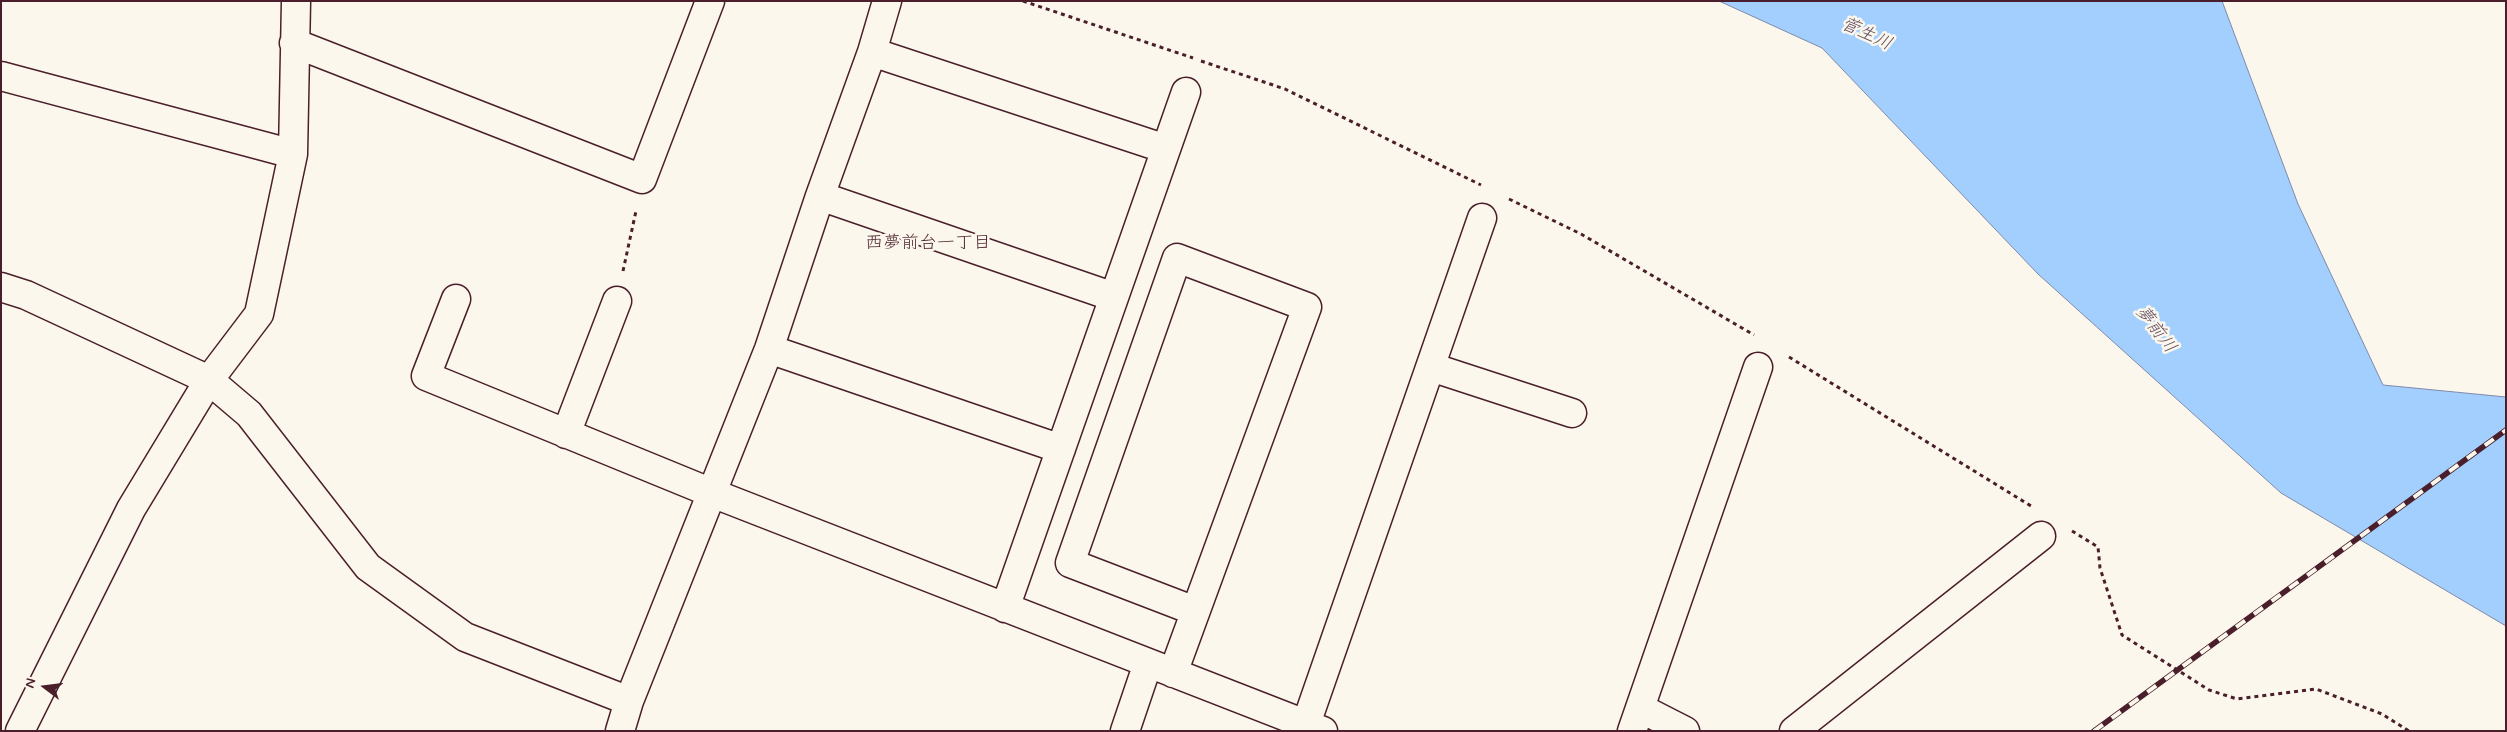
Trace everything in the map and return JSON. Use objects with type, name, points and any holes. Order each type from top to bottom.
[{"type":"street","points":[[20,731],[131,510],[209,380],[259,314],[293,154],[296,1]]},
{"type":"street","points":[[294,44],[642,179],[710,1]]},
{"type":"street","points":[[620,731],[629,701],[769,349],[820,196],[872,52],[887,1]]},
{"type":"street","points":[[872,52],[1166,149]]},
{"type":"street","points":[[1,76],[293,154]]},
{"type":"street","points":[[1005,608],[1186,92]]},
{"type":"street","points":[[820,196],[1114,297]]},
{"type":"street","points":[[456,299],[426,376],[712,493],[1314,728],[1431,367],[1482,218]]},
{"type":"street","points":[[1173,672],[1306,307],[1177,258],[1070,563],[1195,611]]},
{"type":"street","points":[[1,287],[26,295],[209,380],[249,414],[368,567],[465,637],[629,701]]},
{"type":"street","points":[[566,434],[617,302]]},
{"type":"street","points":[[769,349],[1062,449]]},
{"type":"street","points":[[1431,367],[1572,413]]},
{"type":"street","points":[[1685,731],[1636,720],[1758,367]]},
{"type":"street","points":[[1794,731],[2041,536]]},
{"type":"street","points":[[1125,731],[1148,663]]},
{"type":"path","points":[[617,302],[642,179]]},
{"type":"water","points":[[1719,1],[2222,1],[2298,204],[2383,385],[2506,397],[2506,626],[2281,493],[2038,274],[1822,48]]},
{"type":"railway","points":[[2094,731],[2506,430]]},
{"type":"district","name":"西夢前台一丁目","points":[[928,244]]},
{"type":"water label","name":"菅生川","points":[[1866,35]]},
{"type":"water label","name":"夢前川","points":[[2155,330]]}]
